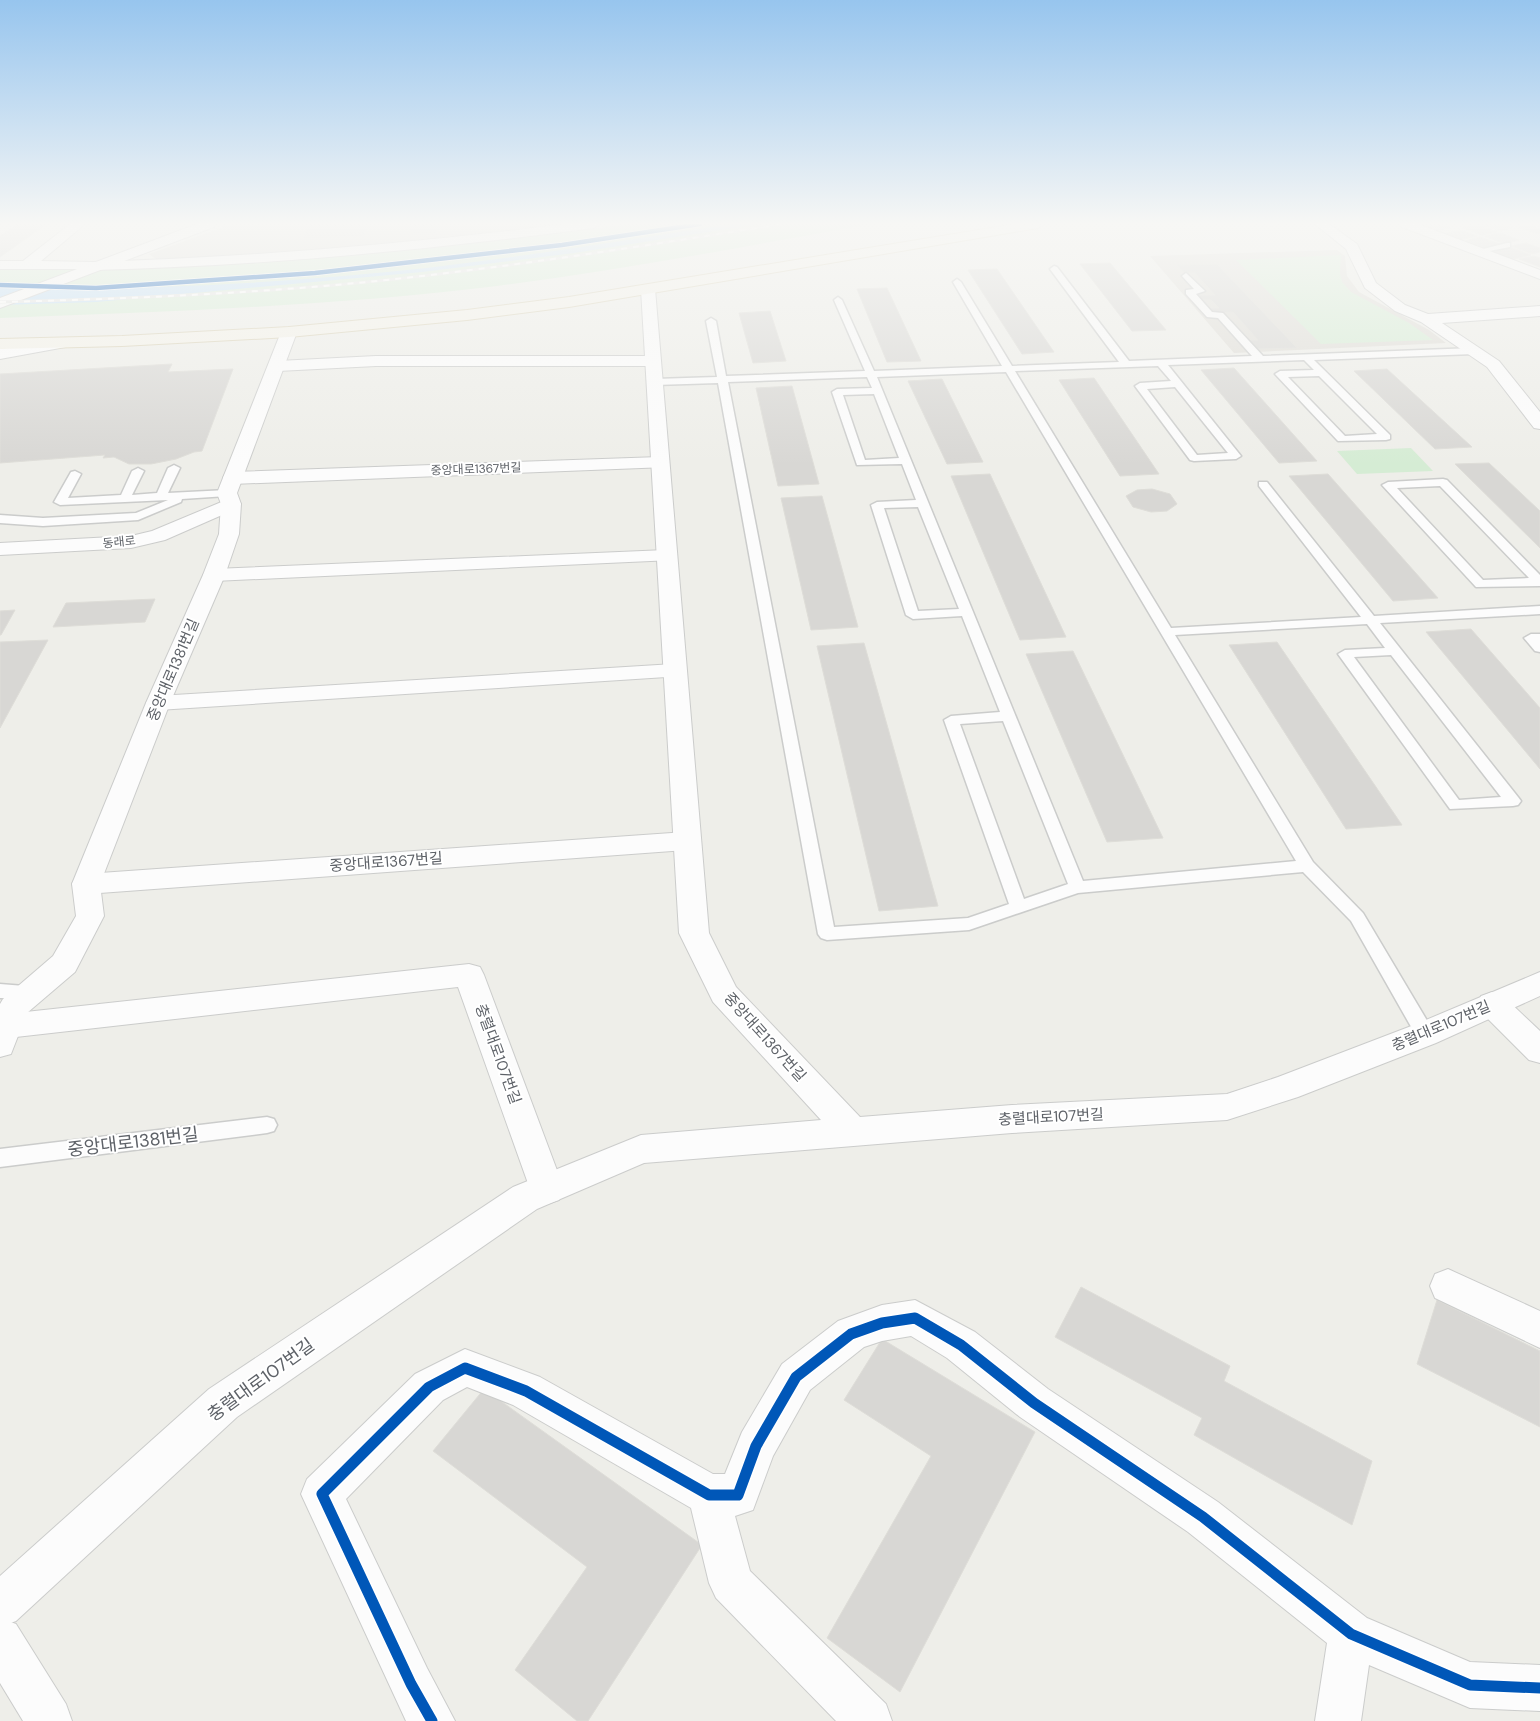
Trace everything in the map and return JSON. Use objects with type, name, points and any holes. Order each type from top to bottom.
[{"type":"main road","points":[[0,344],[65,343],[289,332],[467,315],[551,304]]},
{"type":"street","name":"중앙대로1367번길","points":[[649,304],[694,933],[724,994],[853,1132]]},
{"type":"street","points":[[1395,304],[1426,319],[1492,364],[1540,424]]},
{"type":"street","points":[[1426,319],[1540,311]]},
{"type":"street","name":"중앙대로1381번길","points":[[289,332],[230,492],[229,534],[214,575],[158,703],[86,884],[90,916],[64,964],[14,1007],[3,1035],[469,975]]},
{"type":"street","points":[[0,354],[65,343]]},
{"type":"street","points":[[278,366],[376,362],[653,361]]},
{"type":"street","name":"중앙대로1367번길","points":[[230,492],[660,463]]},
{"type":"street","name":"동래로","points":[[0,549],[131,542],[158,536],[230,492]]},
{"type":"street","points":[[214,575],[666,556]]},
{"type":"street","points":[[158,703],[674,671]]},
{"type":"street","name":"중앙대로1367번길","points":[[86,884],[686,841]]},
{"type":"street","name":"충렬대로107번길","points":[[469,975],[547,1189]]},
{"type":"street","name":"충렬대로107번길","points":[[0,1605],[223,1403],[525,1198],[641,1149],[1012,1119],[1228,1107],[1286,1088],[1424,1034],[1540,983]]},
{"type":"street","points":[[1492,1004],[1540,1051]]},
{"type":"street","points":[[1448,1286],[1540,1330]]},
{"type":"street","points":[[432,1721],[411,1684],[322,1494],[429,1387],[465,1368],[517,1388],[709,1495],[738,1495],[756,1446],[796,1377],[851,1334],[882,1323],[915,1318],[961,1345],[1034,1403],[1203,1517],[1351,1634],[1470,1685],[1540,1688]]},
{"type":"street","points":[[709,1495],[731,1583],[870,1721]]},
{"type":"street","points":[[1338,1721],[1351,1634]]},
{"type":"street","points":[[0,1640],[49,1721]]},
{"type":"lane","points":[[840,304],[871,374],[1077,887]]},
{"type":"lane","points":[[971,304],[1307,866],[1357,917],[1424,1034]]},
{"type":"lane","points":[[1081,304],[1126,364]]},
{"type":"lane","points":[[1200,304],[1210,315],[1220,315],[1260,359]]},
{"type":"lane","points":[[711,321],[827,934],[969,924],[1077,887],[1307,866]]},
{"type":"lane","points":[[654,382],[1474,351]]},
{"type":"lane","points":[[1306,357],[1321,372],[1386,437],[1342,439],[1280,374],[1321,372]]},
{"type":"lane","points":[[1161,363],[1178,384],[1236,456],[1194,458],[1140,386],[1178,384]]},
{"type":"lane","points":[[877,391],[837,392],[861,463],[906,461]]},
{"type":"lane","points":[[162,496],[174,468]]},
{"type":"lane","points":[[125,498],[138,471]]},
{"type":"lane","points":[[75,474],[60,502],[230,492]]},
{"type":"lane","points":[[1443,482],[1539,582],[1480,584],[1388,485],[1443,482]]},
{"type":"lane","points":[[1263,484],[1513,801],[1455,804],[1345,654],[1394,651]]},
{"type":"lane","points":[[0,519],[42,522],[138,516],[188,495]]},
{"type":"lane","points":[[922,503],[877,505],[913,615],[966,612]]},
{"type":"lane","points":[[1167,632],[1540,610]]},
{"type":"lane","points":[[1540,638],[1531,638],[1540,648]]},
{"type":"lane","points":[[1007,716],[951,720],[1018,907]]},
{"type":"lane","points":[[0,991],[31,992]]},
{"type":"lane","name":"중앙대로1381번길","points":[[0,1158],[267,1125]]},
{"type":"shaded area","points":[[1192,304],[1382,304],[1429,330],[1446,343],[1234,353]]},
{"type":"green space","points":[[0,304],[291,304],[124,313],[0,318]]},
{"type":"green space","points":[[1281,304],[1374,304],[1409,323],[1433,340],[1321,344]]},
{"type":"green space","points":[[1411,448],[1433,471],[1357,474],[1337,451]]},
{"type":"building","points":[[863,304],[895,304],[921,361],[887,362]]},
{"type":"building","points":[[990,304],[1021,304],[1054,352],[1022,354]]},
{"type":"building","points":[[1111,304],[1145,304],[1166,330],[1132,331]]},
{"type":"building","points":[[1215,304],[1255,304],[1297,348],[1257,349],[1249,340],[1258,340],[1233,312],[1213,313],[1209,308],[1219,308]]},
{"type":"building","points":[[770,311],[786,361],[753,363],[739,313]]},
{"type":"building","points":[[172,364],[168,372],[233,369],[202,451],[151,464],[129,464],[114,457],[103,458],[105,455],[0,463],[0,374]]},
{"type":"building","points":[[1234,368],[1317,461],[1279,463],[1201,370]]},
{"type":"building","points":[[1387,369],[1472,447],[1435,449],[1354,371]]},
{"type":"building","points":[[1094,378],[1159,474],[1120,476],[1059,380]]},
{"type":"building","points":[[942,379],[983,462],[947,464],[908,381]]},
{"type":"building","points":[[792,386],[819,484],[778,486],[756,388]]},
{"type":"building","points":[[1489,463],[1540,511],[1540,548],[1455,464]]},
{"type":"building","points":[[990,474],[1066,637],[1020,640],[951,476]]},
{"type":"building","points":[[1328,474],[1438,598],[1393,601],[1289,476]]},
{"type":"building","points":[[1152,489],[1170,494],[1177,504],[1167,511],[1151,512],[1133,507],[1126,496],[1137,490]]},
{"type":"building","points":[[822,496],[858,627],[811,630],[781,498]]},
{"type":"building","points":[[155,599],[145,622],[53,627],[66,603]]},
{"type":"building","points":[[15,610],[1,635],[0,635],[0,611]]},
{"type":"building","points":[[1471,629],[1540,708],[1540,769],[1426,632]]},
{"type":"building","points":[[48,640],[0,728],[0,642]]},
{"type":"building","points":[[1277,642],[1402,825],[1346,829],[1229,645]]},
{"type":"building","points":[[864,643],[938,906],[879,911],[817,646]]},
{"type":"building","points":[[1073,651],[1163,838],[1107,842],[1026,654]]},
{"type":"building","points":[[1081,1287],[1230,1366],[1224,1381],[1372,1461],[1352,1525],[1194,1435],[1202,1418],[1055,1337]]},
{"type":"building","points":[[1437,1300],[1540,1351],[1540,1427],[1417,1364]]},
{"type":"building","points":[[882,1339],[1035,1432],[900,1692],[827,1638],[931,1456],[844,1400]]},
{"type":"building","points":[[484,1389],[702,1545],[588,1721],[577,1721],[515,1670],[587,1567],[433,1451]]},
{"type":"cycle path","points":[[432,1721],[411,1684],[322,1494],[429,1387],[465,1368],[526,1391],[709,1495],[738,1495],[756,1446],[796,1377],[851,1334],[882,1323],[915,1318],[961,1345],[1034,1403],[1203,1517],[1351,1634],[1470,1685],[1540,1688]]}]
